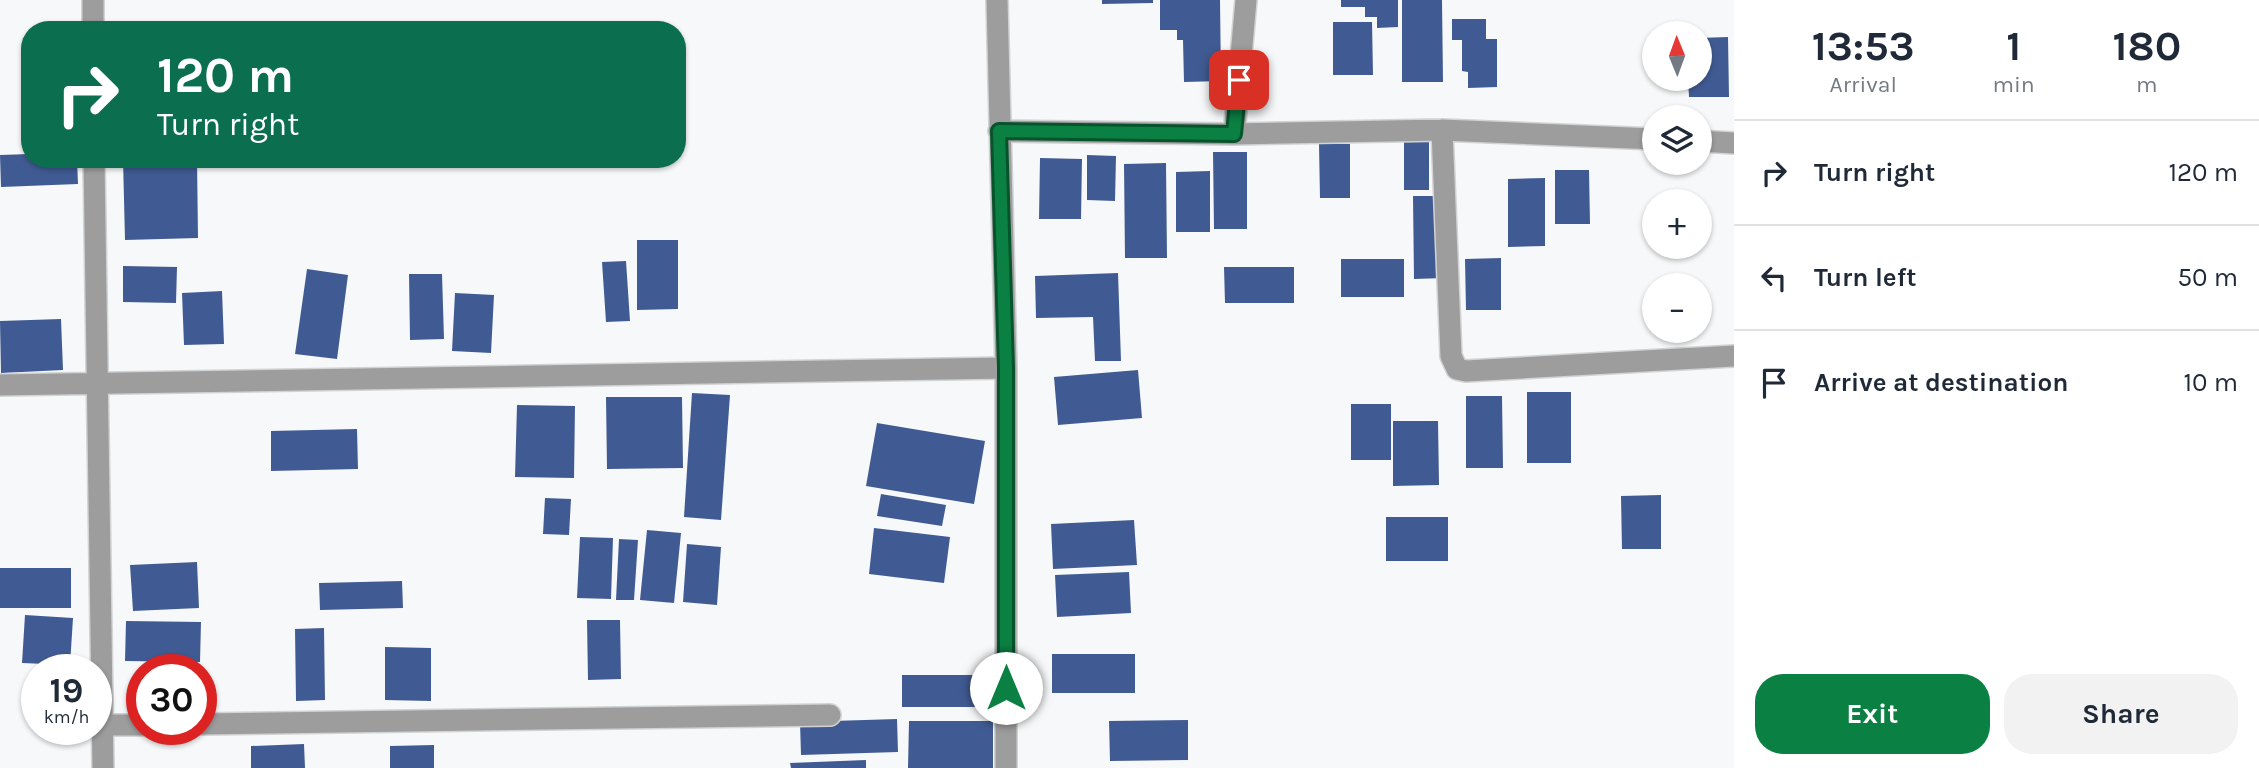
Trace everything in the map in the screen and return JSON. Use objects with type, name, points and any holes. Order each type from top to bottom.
[{"type":"street","points":[[93,0],[93,21]]},
{"type":"street","points":[[998,0],[1006,368],[1006,768]]},
{"type":"street","points":[[1234,134],[1246,0]]},
{"type":"street","points":[[999,131],[1234,134],[1442,130],[1642,138]]},
{"type":"street","points":[[1442,130],[1451,356],[1457,369],[1466,372],[1734,356]]},
{"type":"street","points":[[1712,142],[1734,143]]},
{"type":"street","points":[[94,168],[101,654]]},
{"type":"street","points":[[0,385],[1006,368]]},
{"type":"street","points":[[217,724],[830,715]]},
{"type":"street","points":[[102,745],[103,768]]},
{"type":"building","points":[[1102,0],[1153,0],[1153,3],[1102,4]]},
{"type":"building","points":[[1160,0],[1220,0],[1221,81],[1184,82],[1183,40],[1177,40],[1177,30],[1160,30]]},
{"type":"building","points":[[1341,0],[1398,0],[1398,27],[1377,28],[1377,17],[1365,17],[1365,7],[1341,7]]},
{"type":"building","points":[[1402,0],[1442,0],[1443,82],[1402,82]]},
{"type":"building","points":[[1452,19],[1486,19],[1486,39],[1497,39],[1497,87],[1468,88],[1468,72],[1462,71],[1462,40],[1452,40]]},
{"type":"building","points":[[1333,22],[1372,22],[1373,75],[1333,75]]},
{"type":"building","points":[[1728,37],[1729,97],[1689,97],[1689,91],[1712,91],[1712,38]]},
{"type":"building","points":[[1404,139],[1429,139],[1429,190],[1404,190]]},
{"type":"building","points":[[1319,144],[1350,144],[1350,198],[1320,198]]},
{"type":"building","points":[[1213,152],[1247,152],[1247,229],[1214,229]]},
{"type":"building","points":[[21,154],[21,168],[77,168],[78,184],[1,187],[0,155]]},
{"type":"building","points":[[1087,155],[1116,156],[1115,201],[1087,200]]},
{"type":"building","points":[[1040,158],[1082,159],[1081,219],[1039,219]]},
{"type":"building","points":[[1166,163],[1167,258],[1125,258],[1124,164]]},
{"type":"building","points":[[123,168],[197,168],[198,238],[125,240]]},
{"type":"building","points":[[1555,170],[1589,170],[1590,224],[1555,224]]},
{"type":"building","points":[[1210,171],[1210,232],[1176,232],[1176,172]]},
{"type":"building","points":[[1545,178],[1545,246],[1508,247],[1508,179]]},
{"type":"building","points":[[1413,196],[1444,196],[1445,278],[1414,279]]},
{"type":"building","points":[[637,240],[678,240],[678,309],[637,310]]},
{"type":"building","points":[[1501,258],[1501,310],[1466,310],[1465,259]]},
{"type":"building","points":[[1341,259],[1404,259],[1404,297],[1341,297]]},
{"type":"building","points":[[626,261],[630,321],[606,322],[602,262]]},
{"type":"building","points":[[123,266],[177,267],[176,303],[123,302]]},
{"type":"building","points":[[1224,267],[1294,267],[1294,303],[1225,303]]},
{"type":"building","points":[[307,269],[348,275],[337,359],[295,354]]},
{"type":"building","points":[[1118,273],[1121,361],[1095,361],[1093,317],[1036,318],[1035,276]]},
{"type":"building","points":[[409,274],[442,274],[444,339],[410,340]]},
{"type":"building","points":[[222,291],[224,344],[184,345],[182,293]]},
{"type":"building","points":[[455,293],[494,295],[491,353],[452,351]]},
{"type":"building","points":[[61,319],[63,370],[1,373],[0,321]]},
{"type":"building","points":[[1138,370],[1142,418],[1058,425],[1054,377]]},
{"type":"building","points":[[1527,392],[1571,392],[1571,463],[1527,463]]},
{"type":"building","points":[[692,393],[730,395],[721,520],[684,517]]},
{"type":"building","points":[[1466,396],[1502,396],[1503,468],[1466,468]]},
{"type":"building","points":[[606,397],[682,397],[683,468],[607,469]]},
{"type":"building","points":[[1351,404],[1391,404],[1391,460],[1351,460]]},
{"type":"building","points":[[517,405],[575,406],[574,478],[515,477]]},
{"type":"building","points":[[1393,421],[1438,421],[1439,485],[1393,486]]},
{"type":"building","points":[[877,423],[985,441],[974,504],[866,486]]},
{"type":"building","points":[[357,429],[358,469],[271,471],[271,431]]},
{"type":"building","points":[[881,494],[946,505],[942,526],[877,516]]},
{"type":"building","points":[[1661,495],[1661,549],[1622,549],[1621,496]]},
{"type":"building","points":[[545,498],[571,499],[569,535],[543,534]]},
{"type":"building","points":[[1386,517],[1448,517],[1448,561],[1386,561]]},
{"type":"building","points":[[1134,520],[1137,565],[1053,569],[1051,524]]},
{"type":"building","points":[[874,528],[950,537],[944,583],[869,574]]},
{"type":"building","points":[[647,530],[681,533],[674,603],[640,600]]},
{"type":"building","points":[[580,537],[613,538],[611,599],[577,598]]},
{"type":"building","points":[[619,539],[638,540],[634,600],[616,600]]},
{"type":"building","points":[[687,544],[721,547],[717,605],[683,602]]},
{"type":"building","points":[[197,562],[199,608],[133,611],[130,565]]},
{"type":"building","points":[[0,568],[71,568],[71,608],[0,608]]},
{"type":"building","points":[[1129,572],[1131,613],[1057,617],[1055,575]]},
{"type":"building","points":[[402,581],[403,608],[320,610],[319,583]]},
{"type":"building","points":[[25,615],[73,618],[71,654],[23,654]]},
{"type":"building","points":[[587,620],[620,620],[621,679],[588,680]]},
{"type":"building","points":[[126,621],[201,622],[200,654],[126,654],[125,661]]},
{"type":"building","points":[[324,628],[325,700],[296,701],[295,629]]},
{"type":"building","points":[[385,647],[431,648],[431,701],[385,700]]},
{"type":"building","points":[[1052,654],[1135,654],[1135,693],[1052,693]]},
{"type":"building","points":[[902,675],[975,675],[975,707],[902,707]]},
{"type":"building","points":[[897,719],[898,752],[801,755],[800,722]]},
{"type":"building","points":[[1188,720],[1188,760],[1110,761],[1109,721]]},
{"type":"building","points":[[909,721],[993,721],[993,768],[908,768]]},
{"type":"building","points":[[304,744],[305,768],[251,768],[251,746]]},
{"type":"building","points":[[434,745],[434,768],[390,768],[390,746]]},
{"type":"building","points":[[866,760],[866,768],[791,768],[790,763]]},
{"type":"route","points":[[1006,688],[1006,368],[999,131],[1234,134],[1239,80]]}]
